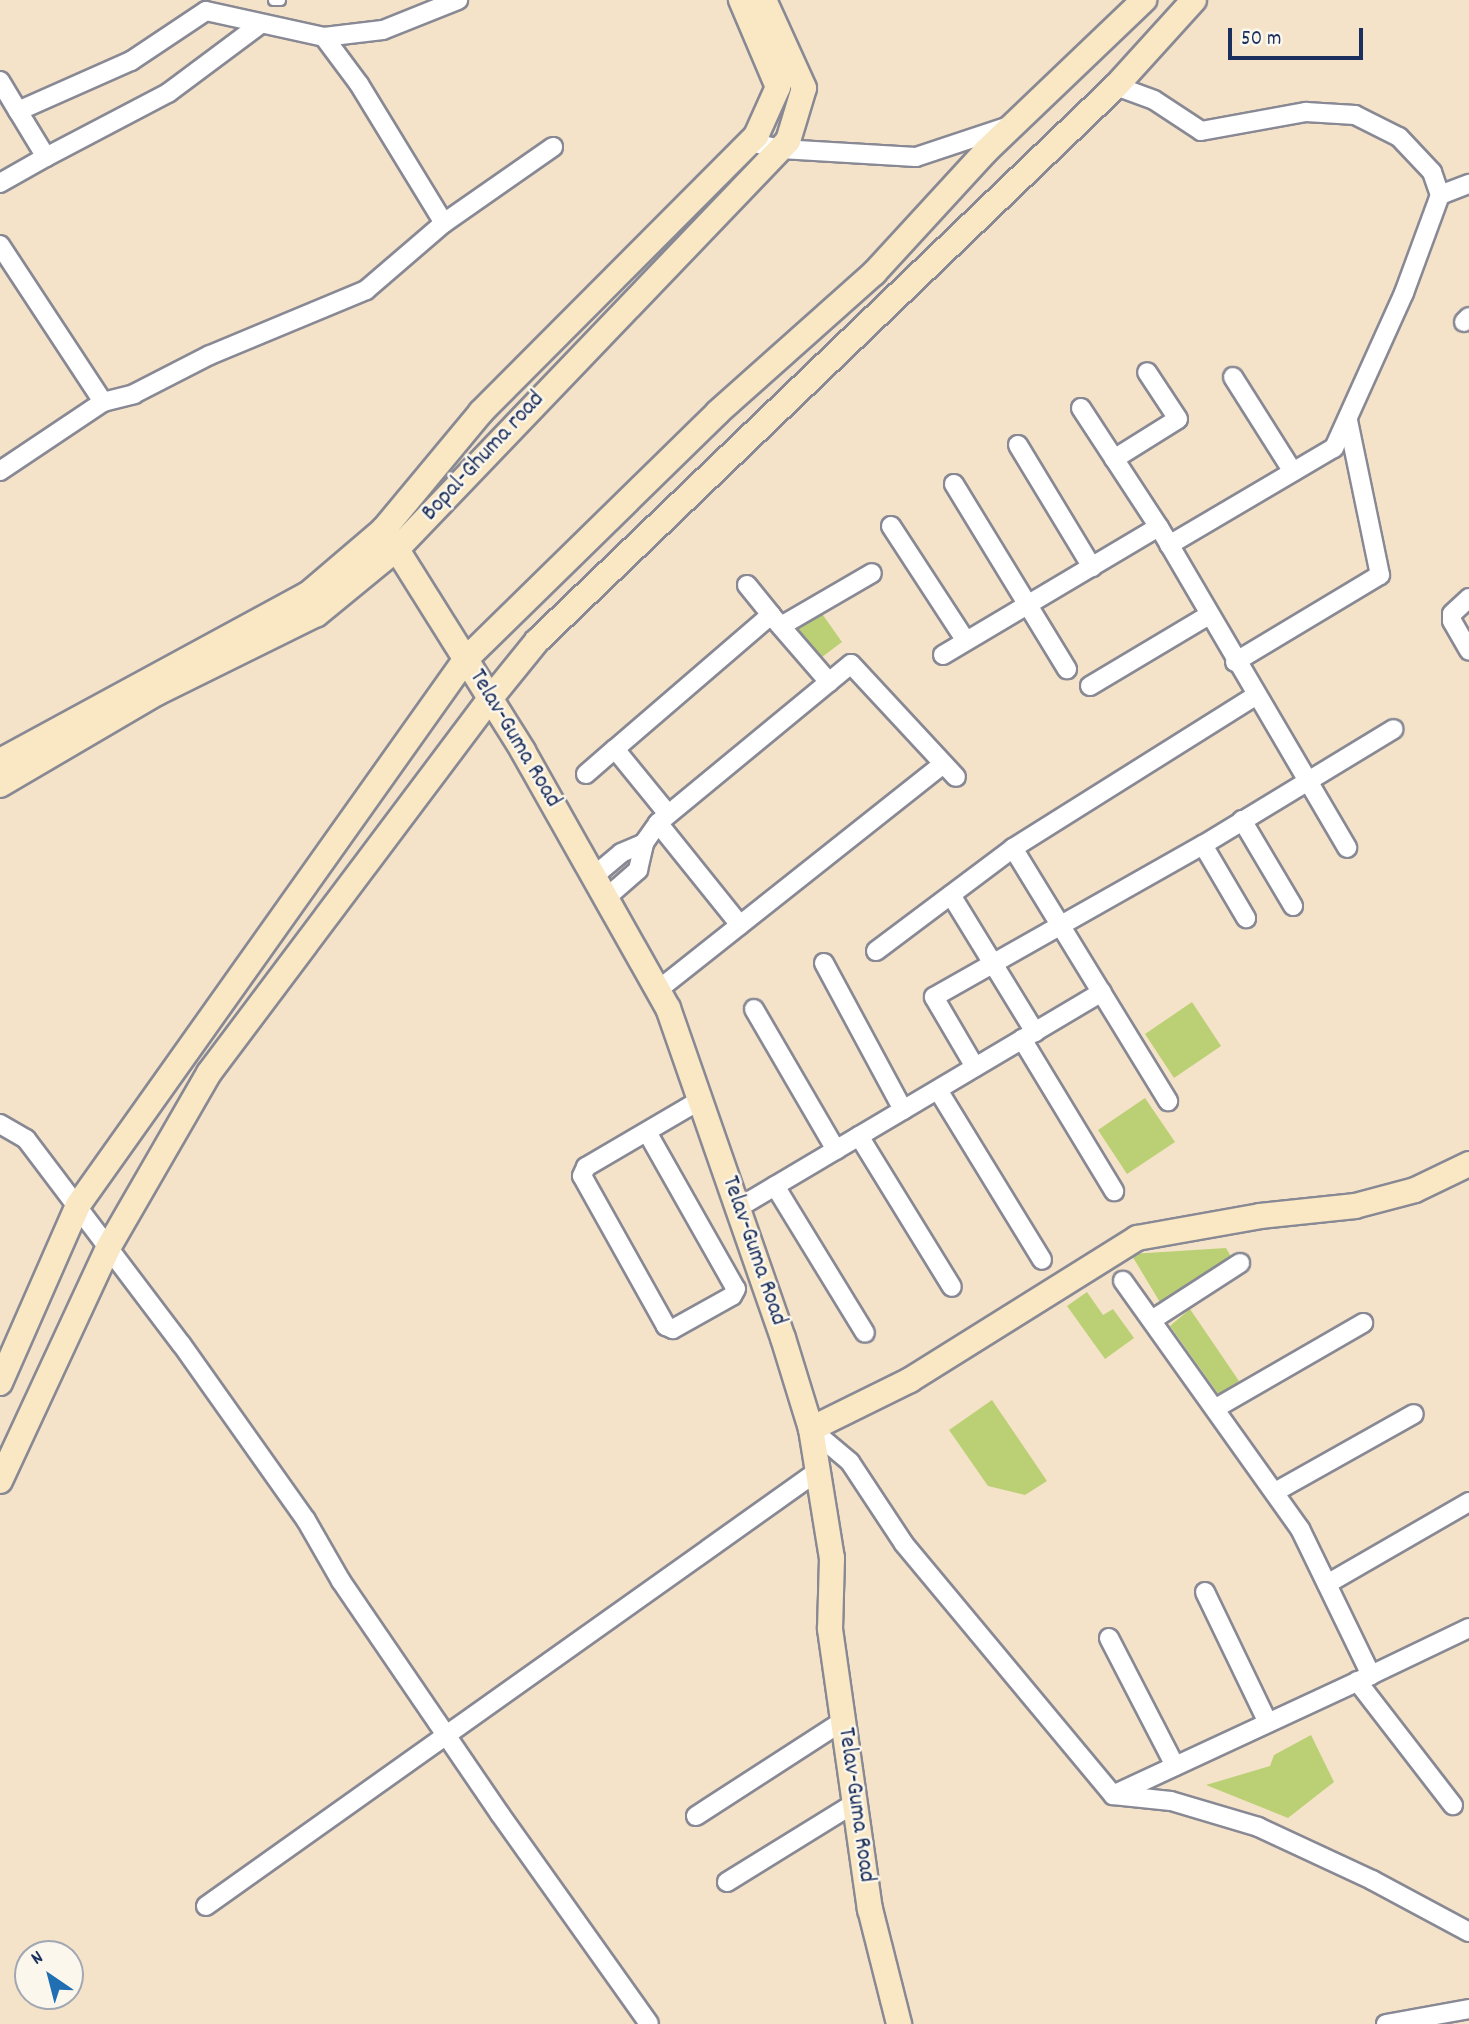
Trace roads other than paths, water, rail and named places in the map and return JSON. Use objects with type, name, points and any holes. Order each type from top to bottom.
[{"type":"street","points":[[18,111],[131,61],[206,11],[258,26],[324,37],[383,30],[458,0]]},
{"type":"street","points":[[0,761],[309,594],[391,538],[481,412],[750,142],[778,87],[741,0]]},
{"type":"street","name":"Bopal-Ghuma road","points":[[0,785],[157,693],[317,614],[781,149],[788,141],[804,88],[764,0]]},
{"type":"street","points":[[0,1383],[78,1205],[465,660],[718,412],[874,273],[1013,124],[1144,0]]},
{"type":"street","points":[[0,1481],[108,1248],[209,1073],[490,699],[537,641],[1116,86],[1194,0]]},
{"type":"street","points":[[0,183],[168,93],[258,26]]},
{"type":"street","points":[[324,37],[359,84],[444,223]]},
{"type":"street","points":[[0,81],[46,157]]},
{"type":"street","points":[[1116,86],[1154,100],[1201,131],[1306,112],[1355,115],[1399,137],[1432,172],[1440,195],[1404,293],[1334,449],[1169,545]]},
{"type":"street","points":[[750,142],[781,149],[916,157],[1013,124]]},
{"type":"street","points":[[0,471],[103,402],[134,394],[210,355],[366,290],[444,223],[553,148]]},
{"type":"street","points":[[1440,195],[1469,184]]},
{"type":"street","points":[[0,245],[103,402]]},
{"type":"street","points":[[1114,459],[1178,419],[1147,372]]},
{"type":"street","points":[[1233,377],[1293,472]]},
{"type":"street","points":[[1081,408],[1159,527],[1255,696],[1310,780],[1347,849]]},
{"type":"street","points":[[1236,662],[1380,575],[1348,420]]},
{"type":"street","points":[[1018,445],[1092,567]]},
{"type":"street","points":[[954,484],[1067,669]]},
{"type":"street","points":[[891,526],[966,641]]},
{"type":"street","points":[[943,655],[1159,527]]},
{"type":"street","name":"Telav-Guma Road","points":[[391,538],[490,699],[658,990],[738,1209],[811,1429],[815,1473],[832,1558],[830,1629],[870,1909],[899,2024]]},
{"type":"street","points":[[586,774],[776,620],[872,573]]},
{"type":"street","points":[[747,585],[830,682]]},
{"type":"street","points":[[1469,598],[1452,614],[1452,621],[1469,651]]},
{"type":"street","points":[[1090,686],[1209,615]]},
{"type":"street","points":[[606,898],[638,870],[644,843],[663,818],[851,664],[949,771],[740,925],[658,990]]},
{"type":"street","points":[[876,951],[1013,848],[1255,696]]},
{"type":"street","points":[[975,1067],[934,997],[992,961],[1203,845],[1394,729]]},
{"type":"street","points":[[615,749],[740,925]]},
{"type":"street","points":[[1242,820],[1293,906]]},
{"type":"street","points":[[594,876],[621,853],[644,843]]},
{"type":"street","points":[[1203,845],[1246,918]]},
{"type":"street","points":[[1013,848],[1168,1101]]},
{"type":"street","points":[[951,895],[992,961],[1028,1036],[1114,1191]]},
{"type":"street","points":[[824,963],[903,1110]]},
{"type":"street","points":[[738,1209],[1102,992]]},
{"type":"street","points":[[754,1009],[836,1150]]},
{"type":"street","points":[[938,1090],[1042,1259]]},
{"type":"street","points":[[647,1132],[736,1289],[733,1296],[673,1329],[666,1326],[582,1176],[586,1167],[700,1100]]},
{"type":"street","points":[[0,1124],[26,1139],[78,1205],[306,1520],[341,1581],[649,2024]]},
{"type":"street","points":[[859,1136],[953,1287]]},
{"type":"street","points":[[1469,1164],[1415,1190],[1356,1206],[1260,1216],[1137,1238],[910,1380],[811,1429],[850,1462],[904,1544],[1114,1795],[1171,1801],[1258,1828],[1373,1880],[1469,1932]]},
{"type":"street","points":[[775,1186],[865,1333]]},
{"type":"street","points":[[1152,1320],[1240,1263]]},
{"type":"street","points":[[1123,1281],[1300,1529],[1327,1584],[1364,1678],[1453,1805]]},
{"type":"street","points":[[1216,1408],[1363,1323]]},
{"type":"street","points":[[1275,1492],[1414,1414]]},
{"type":"street","points":[[206,1906],[815,1473]]},
{"type":"street","points":[[1327,1584],[1469,1503]]},
{"type":"street","points":[[1205,1592],[1268,1723]]},
{"type":"street","points":[[1114,1795],[1469,1628]]},
{"type":"street","points":[[1109,1638],[1175,1766]]},
{"type":"street","points":[[696,1816],[843,1721]]},
{"type":"street","points":[[727,1882],[855,1803]]},
{"type":"street","points":[[1386,2024],[1469,2009]]},
{"type":"lane","points":[[274,0],[280,0]]}]
